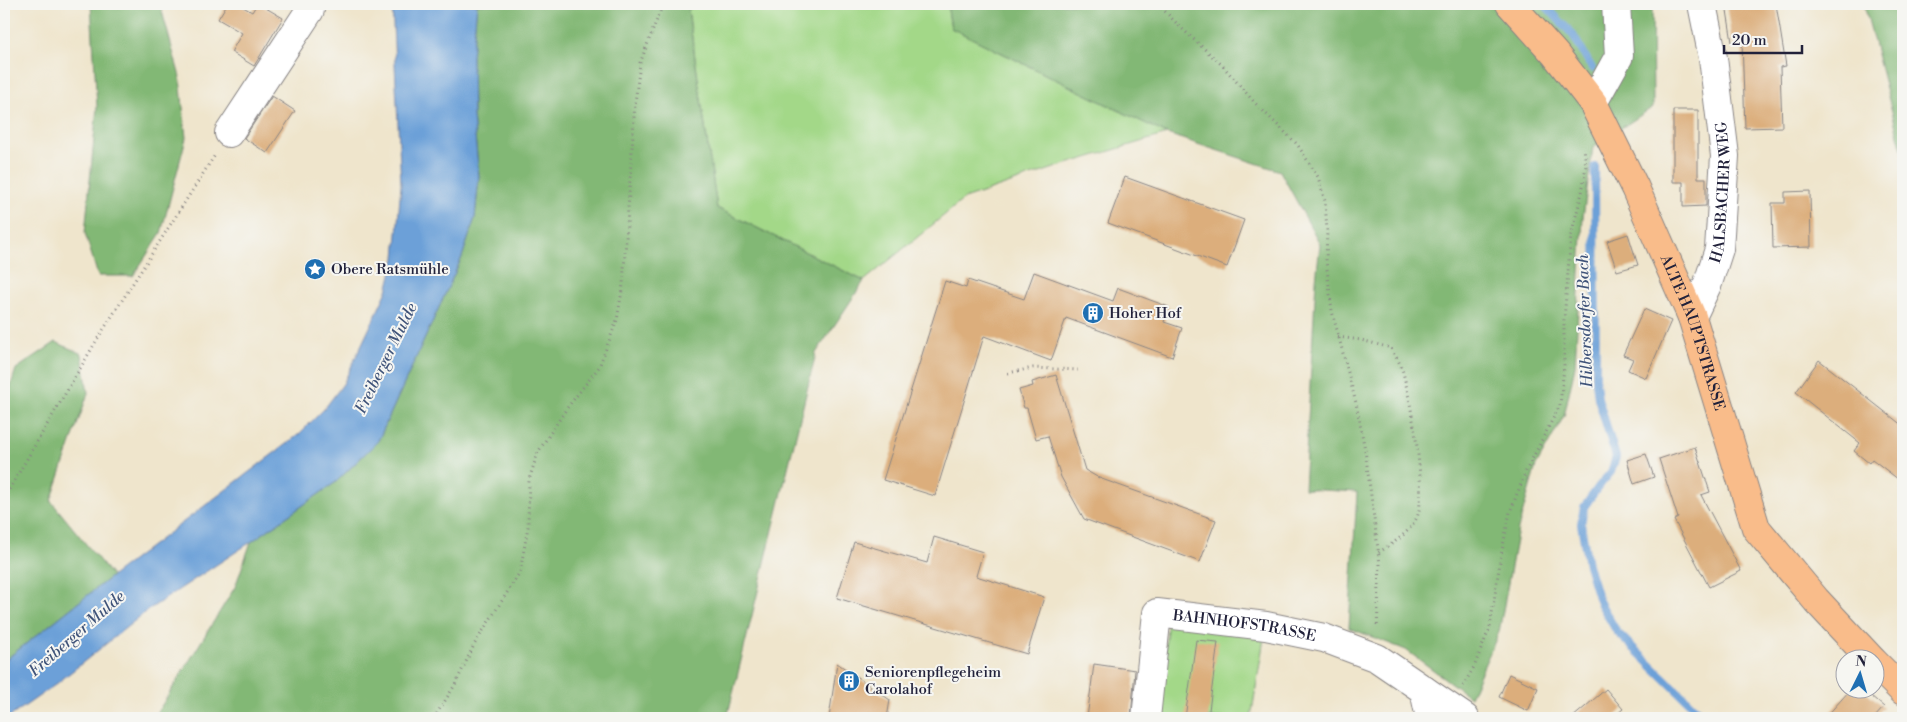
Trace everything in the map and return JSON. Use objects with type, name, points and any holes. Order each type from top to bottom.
[{"type":"main road","name":"ALTE HAUPTSTRASSE","points":[[1510,4],[1555,54],[1593,103],[1635,188],[1668,274],[1692,317],[1756,528],[1816,600],[1863,650]]},
{"type":"main road","name":"ALTE HAUPTSTRASSE","points":[[1884,672],[1903,691]]},
{"type":"street","points":[[229,134],[310,10],[310,4]]},
{"type":"street","points":[[1593,103],[1619,56],[1616,4]]},
{"type":"street","name":"HALSBACHER WEG","points":[[1692,317],[1708,283],[1720,249],[1725,156],[1712,58],[1702,4]]},
{"type":"street","name":"BAHNHOFSTRASSE","points":[[1146,718],[1157,612],[1266,626],[1326,627],[1377,658],[1424,690],[1449,715]]},
{"type":"path","points":[[434,718],[455,685],[474,645],[520,572],[528,527],[529,480],[538,452],[598,366],[617,320],[622,285],[635,103],[640,63],[663,4]]},
{"type":"path","points":[[1158,4],[1222,64],[1255,103],[1297,144],[1318,177],[1325,201],[1326,261],[1332,311],[1356,403],[1365,450],[1380,564],[1377,658]]},
{"type":"path","points":[[4,498],[98,338],[229,134]]},
{"type":"path","points":[[1449,715],[1474,667],[1490,627],[1510,512],[1526,471],[1560,405],[1564,367],[1564,320],[1571,235],[1582,193],[1586,166],[1583,140]]},
{"type":"path","points":[[1338,337],[1361,340],[1391,348],[1401,366],[1416,439],[1421,485],[1417,516],[1404,535],[1378,553]]},
{"type":"path","points":[[1008,373],[1033,368],[1078,370]]},
{"type":"green space","points":[[91,4],[160,4],[180,77],[186,138],[161,233],[133,276],[98,276],[85,233],[97,107]]},
{"type":"green space","points":[[477,4],[694,4],[688,11],[717,208],[864,281],[816,353],[727,718],[154,718],[235,587],[251,542],[336,482],[378,441],[462,257],[475,218],[479,176],[473,116],[472,57]]},
{"type":"green space","points":[[694,4],[947,4],[951,28],[1167,134],[1060,166],[964,199],[864,281],[717,208],[688,10]]},
{"type":"green space","points":[[947,4],[1652,4],[1653,107],[1593,147],[1583,217],[1575,366],[1564,416],[1536,466],[1518,529],[1499,632],[1470,697],[1406,650],[1349,628],[1357,492],[1304,489],[1316,280],[1320,244],[1280,171],[1167,134],[951,28]]},
{"type":"green space","points":[[1864,4],[1903,4],[1903,154]]},
{"type":"green space","points":[[56,342],[82,354],[88,393],[51,501],[112,576],[4,661],[4,407],[16,369]]},
{"type":"green space","points":[[1168,619],[1265,632],[1251,718],[1158,718]]},
{"type":"water","name":"Freiberger Mulde","points":[[392,4],[477,4],[472,57],[473,116],[479,176],[475,218],[462,257],[378,441],[336,482],[251,542],[148,610],[55,685],[8,718],[4,718],[4,661],[112,576],[298,435],[325,408],[343,384],[387,291],[395,258],[401,185]]},
{"type":"building","points":[[227,4],[238,4],[252,12],[257,4],[259,4],[283,18],[254,66],[231,52],[242,33],[218,19]]},
{"type":"building","points":[[1726,4],[1776,4],[1786,66],[1780,67],[1782,127],[1745,128],[1742,40],[1732,42]]},
{"type":"building","points":[[272,96],[295,111],[267,153],[244,138]]},
{"type":"building","points":[[1673,110],[1698,110],[1698,178],[1706,178],[1706,206],[1683,207],[1683,182],[1673,182]]},
{"type":"building","points":[[1125,177],[1244,220],[1227,267],[1108,223]]},
{"type":"building","points":[[1810,191],[1811,247],[1773,248],[1772,203],[1785,203],[1785,192]]},
{"type":"building","points":[[1628,234],[1638,265],[1617,271],[1607,241]]},
{"type":"building","points":[[1034,272],[1113,301],[1118,288],[1169,307],[1164,322],[1182,328],[1172,357],[1066,318],[1051,361],[984,336],[935,496],[883,480],[945,281],[966,288],[968,280],[1024,299]]},
{"type":"building","points":[[1644,309],[1671,321],[1646,378],[1628,370],[1633,359],[1623,355]]},
{"type":"building","points":[[1819,360],[1903,426],[1903,483],[1872,459],[1869,463],[1854,451],[1860,443],[1796,392]]},
{"type":"building","points":[[1056,375],[1085,470],[1099,478],[1216,520],[1200,562],[1084,519],[1061,477],[1048,436],[1036,439],[1027,408],[1024,408],[1019,390],[1033,386],[1032,382]]},
{"type":"building","points":[[1695,447],[1710,492],[1701,495],[1741,571],[1709,587],[1674,520],[1678,518],[1659,459]]},
{"type":"building","points":[[1646,454],[1654,477],[1634,484],[1627,460]]},
{"type":"building","points":[[934,537],[983,552],[976,576],[1044,597],[1027,654],[837,598],[854,542],[927,563]]},
{"type":"building","points":[[1196,640],[1218,642],[1208,718],[1185,718]]},
{"type":"building","name":"Seniorenpflegeheim Carolahof","points":[[837,663],[890,700],[887,718],[829,718]]},
{"type":"building","points":[[1094,664],[1135,670],[1131,718],[1087,718]]},
{"type":"building","points":[[1509,674],[1538,688],[1528,711],[1499,697]]},
{"type":"building","points":[[1606,689],[1623,709],[1612,718],[1572,718]]},
{"type":"building","points":[[1841,700],[1876,700],[1884,707],[1874,718],[1825,718]]},
{"type":"waterway","name":"Hilbersdorfer Bach","points":[[1544,4],[1573,35],[1592,68]]},
{"type":"waterway","name":"Hilbersdorfer Bach","points":[[1595,167],[1596,382],[1598,398],[1616,457],[1611,472],[1584,507],[1581,524],[1588,565],[1599,601],[1617,632],[1705,718]]},
{"type":"place","name":"Obere Ratsmühle","points":[[315,269]]},
{"type":"place","name":"Hoher Hof","points":[[1093,313]]},
{"type":"place","name":"Seniorenpflegeheim Carolahof","points":[[849,681]]}]
